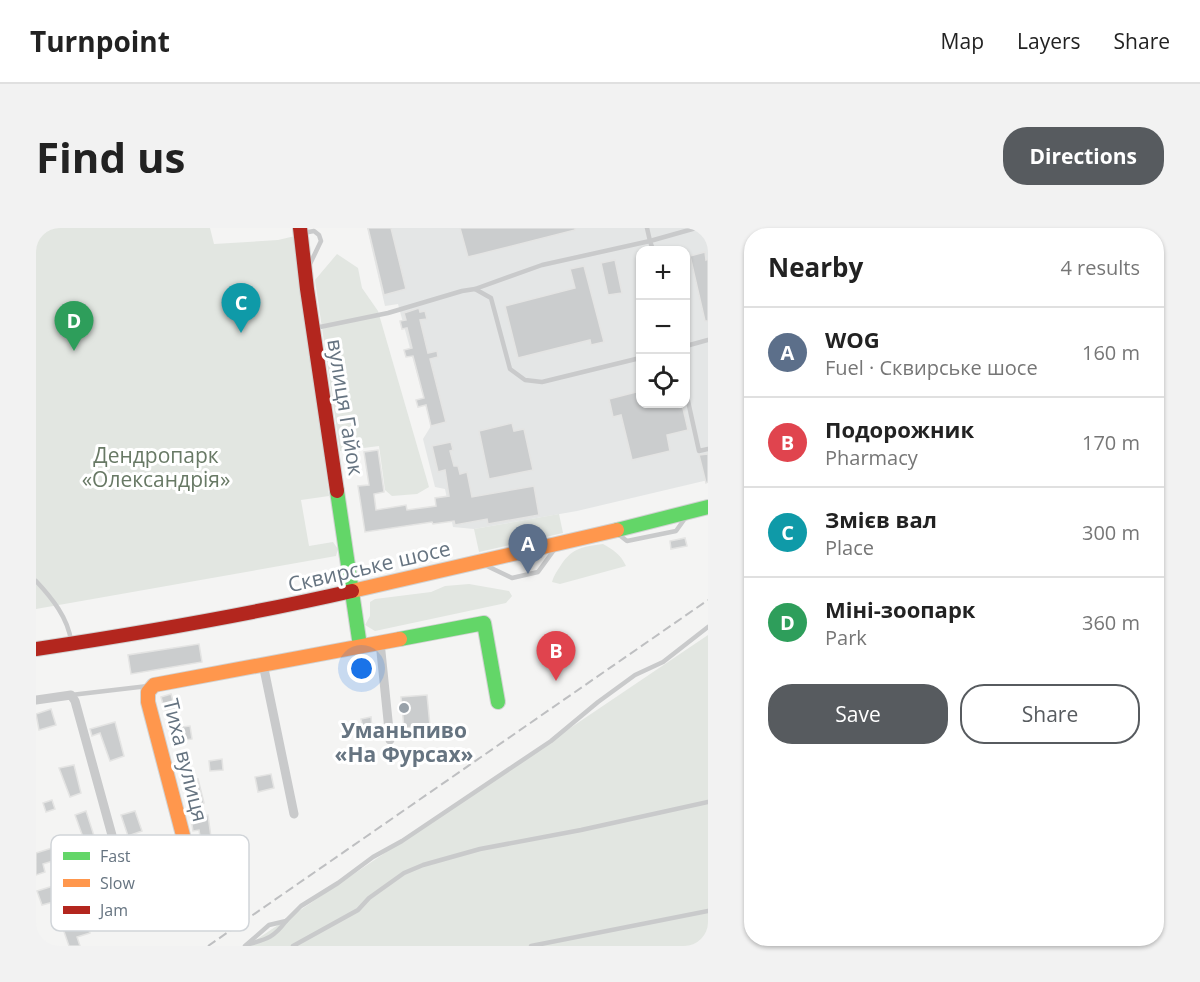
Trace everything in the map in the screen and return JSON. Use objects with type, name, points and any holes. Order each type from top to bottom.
[{"type":"street","name":"вулиця Гайок","points":[[300,231],[360,646]]},
{"type":"street","name":"Сквирське шосе","points":[[36,649],[196,624],[351,592],[557,545],[708,507]]},
{"type":"street","points":[[154,685],[484,623],[498,702]]},
{"type":"street","points":[[380,642],[390,740]]},
{"type":"street","points":[[263,664],[294,814]]},
{"type":"street","name":"Тиха вулиця","points":[[154,685],[148,692],[148,702],[183,835]]},
{"type":"street","points":[[36,700],[71,695],[75,701],[112,835]]},
{"type":"lane","points":[[647,228],[652,246]]},
{"type":"lane","points":[[313,329],[388,313],[476,289],[542,265],[650,242],[696,228]]},
{"type":"lane","points":[[300,231],[314,231],[319,235],[321,241],[320,248],[305,273]]},
{"type":"lane","points":[[476,289],[491,298],[510,369],[525,380],[542,382],[636,359]]},
{"type":"lane","points":[[690,345],[708,340]]},
{"type":"lane","points":[[690,408],[699,451],[708,449]]},
{"type":"lane","points":[[479,562],[512,578],[538,572],[557,545]]},
{"type":"lane","points":[[36,582],[50,597],[69,627],[71,644]]},
{"type":"lane","points":[[247,945],[266,940],[276,934],[301,906],[338,883],[373,856],[402,842],[551,741],[635,675],[663,662],[708,627]]},
{"type":"lane","points":[[71,695],[154,685]]},
{"type":"lane","points":[[293,946],[358,909],[369,898],[404,873],[423,865],[480,849],[581,830],[708,801]]},
{"type":"lane","points":[[531,946],[708,911]]},
{"type":"lane","points":[[247,945],[269,925],[286,921]]},
{"type":"shaded area","points":[[367,228],[708,228],[708,480],[577,511],[474,529],[453,527],[445,489],[435,487],[423,439],[431,426],[398,304],[385,306]]},
{"type":"green space","name":"Дендропарк «Олександрія»","points":[[36,228],[210,228],[214,244],[278,240],[295,236],[317,388],[329,496],[301,500],[309,546],[333,542],[338,549],[336,556],[36,609]]},
{"type":"green space","points":[[337,254],[358,268],[362,288],[378,311],[429,487],[417,494],[392,496],[385,490],[379,446],[340,451],[315,280]]},
{"type":"green space","points":[[559,514],[563,533],[479,552],[474,529]]},
{"type":"green space","points":[[603,544],[617,553],[626,566],[560,584],[552,582],[565,559],[574,551]]},
{"type":"green space","points":[[469,584],[509,591],[512,596],[506,603],[375,631],[365,625],[370,616],[370,602],[375,599],[431,592],[445,586]]},
{"type":"green space","points":[[708,635],[708,946],[247,946]]},
{"type":"building","points":[[368,228],[391,228],[406,289],[384,295]]},
{"type":"building","points":[[460,228],[575,228],[575,230],[468,257]]},
{"type":"building","points":[[705,252],[706,260],[708,259],[708,321],[705,321],[690,256]]},
{"type":"building","points":[[615,260],[622,293],[608,295],[601,263]]},
{"type":"building","points":[[584,266],[604,342],[591,345],[590,340],[518,358],[505,306],[575,288],[570,269]]},
{"type":"building","points":[[419,308],[420,312],[425,311],[427,319],[420,320],[428,353],[437,351],[438,357],[430,359],[446,422],[431,426],[426,405],[418,407],[416,400],[424,398],[413,356],[406,357],[404,350],[412,348],[407,328],[402,329],[400,321],[406,320],[404,313]]},
{"type":"building","points":[[636,392],[636,408],[683,408],[688,430],[667,435],[670,451],[632,460],[621,415],[613,417],[609,399]]},
{"type":"building","points":[[512,423],[514,431],[524,429],[533,470],[489,479],[479,431]]},
{"type":"building","points":[[451,442],[453,450],[450,451],[454,466],[458,466],[460,474],[467,472],[472,497],[534,486],[539,515],[488,524],[487,519],[455,525],[454,521],[433,524],[432,522],[365,532],[358,486],[369,485],[364,452],[378,450],[384,492],[374,494],[376,510],[406,505],[407,510],[436,506],[435,498],[449,496],[445,470],[438,472],[432,446]]},
{"type":"building","points":[[708,454],[708,482],[706,483],[699,455]]},
{"type":"building","points":[[685,538],[687,546],[671,549],[670,541]]},
{"type":"building","points":[[199,644],[202,662],[131,674],[128,655]]},
{"type":"building","points":[[171,694],[175,708],[165,711],[161,697]]},
{"type":"building","points":[[427,695],[430,726],[404,728],[401,697]]},
{"type":"building","points":[[51,709],[56,725],[39,730],[36,714]]},
{"type":"building","points":[[371,717],[372,727],[363,729],[361,719]]},
{"type":"building","points":[[115,722],[124,756],[110,761],[100,733],[92,736],[90,729]]},
{"type":"building","points":[[182,725],[182,727],[190,726],[192,739],[180,741],[175,726]]},
{"type":"building","points":[[222,759],[223,770],[210,771],[209,761]]},
{"type":"building","points":[[74,765],[81,793],[70,797],[59,768]]},
{"type":"building","points":[[271,774],[274,788],[258,792],[255,777]]},
{"type":"building","points":[[198,779],[204,803],[190,806],[184,782]]},
{"type":"building","points":[[52,800],[55,809],[46,812],[43,803]]},
{"type":"building","points":[[86,811],[94,835],[82,835],[75,815]]},
{"type":"building","points":[[135,811],[142,831],[128,835],[121,815]]},
{"type":"building","points":[[208,815],[211,835],[200,835],[199,830],[193,831],[191,818]]},
{"type":"building","points":[[51,848],[51,862],[43,864],[45,872],[36,875],[36,853]]},
{"type":"building","points":[[51,887],[51,903],[42,905],[37,891]]},
{"type":"building","points":[[64,931],[89,931],[90,933],[77,937],[80,946],[69,946]]},
{"type":"railway","points":[[249,918],[708,600]]},
{"type":"railway","points":[[208,946],[230,931]]},
{"type":"traffic: fast","points":[[337,491],[360,646]]},
{"type":"traffic: fast","points":[[617,530],[708,507]]},
{"type":"traffic: fast","points":[[400,639],[484,623],[498,702]]},
{"type":"traffic: slow","points":[[352,591],[617,530]]},
{"type":"traffic: slow","points":[[183,835],[148,702],[148,692],[154,685],[400,639]]},
{"type":"traffic: jam","points":[[300,228],[337,491]]},
{"type":"traffic: jam","points":[[36,649],[194,623],[352,591]]},
{"type":"place","name":"Змієв вал","points":[[241,333]]},
{"type":"place","name":"Міні-зоопарк","points":[[74,351]]},
{"type":"place","name":"WOG","points":[[528,574]]},
{"type":"place","name":"Подорожник","points":[[556,681]]},
{"type":"place","name":"Уманьпиво «На Фурсах»","points":[[404,708]]}]
